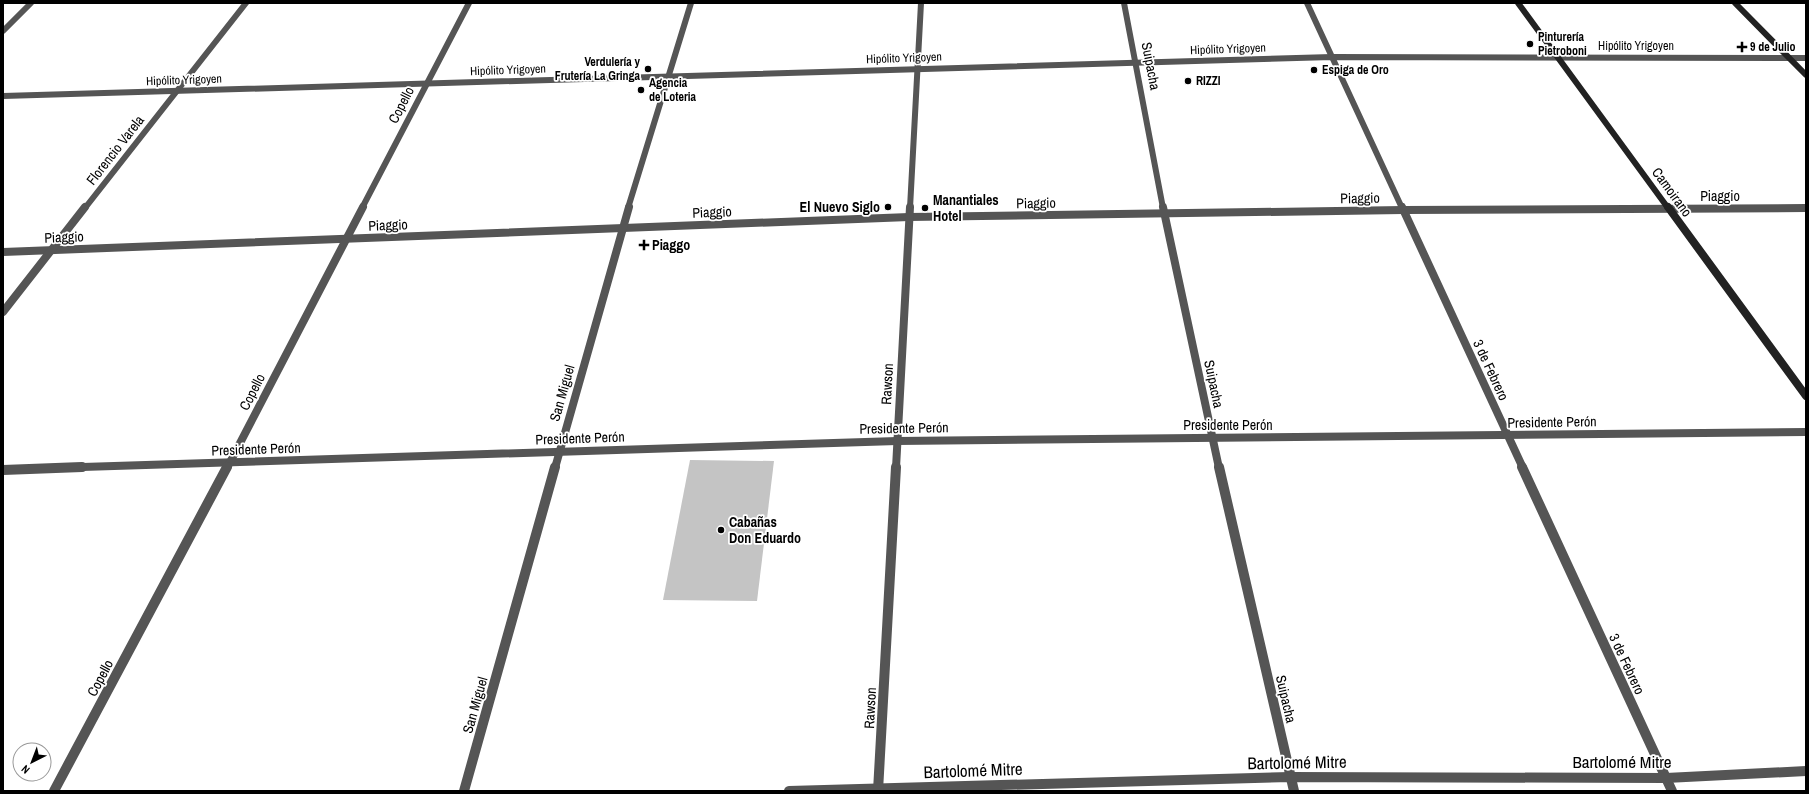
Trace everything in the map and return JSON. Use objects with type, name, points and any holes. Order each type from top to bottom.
[{"type":"street","points":[[3,31],[32,3]]},
{"type":"street","name":"Florencio Varela","points":[[3,312],[246,3]]},
{"type":"street","name":"Copello","points":[[54,791],[230,462],[469,3]]},
{"type":"street","name":"San Miguel","points":[[464,791],[622,229],[691,3]]},
{"type":"street","name":"Rawson","points":[[879,790],[920,3]]},
{"type":"street","name":"Suipacha","points":[[1124,3],[1138,63],[1164,214],[1212,438],[1294,791]]},
{"type":"street","name":"3 de Febrero","points":[[1307,3],[1672,791]]},
{"type":"street","name":"Camoirano","points":[[1518,3],[1806,396]]},
{"type":"street","points":[[1735,3],[1806,75]]},
{"type":"street","name":"Hipólito Yrigoyen","points":[[3,96],[1332,57],[1806,58]]},
{"type":"street","name":"Piaggio","points":[[3,252],[909,217],[1403,210],[1806,208]]},
{"type":"street","name":"Presidente Perón","points":[[3,470],[897,441],[1806,432]]},
{"type":"street","name":"Bartolomé Mitre","points":[[789,791],[879,790],[1290,777],[1666,778],[1806,771]]},
{"type":"building","name":"Cabañas Don Eduardo","points":[[690,460],[774,461],[757,601],[663,600]]},
{"type":"place","name":"Pinturería Pietroboni","points":[[1530,44]]},
{"type":"place","name":"9 de Julio","points":[[1742,47]]},
{"type":"place","name":"Verdulería y Frutería La Gringa","points":[[648,69]]},
{"type":"place","name":"Espiga de Oro","points":[[1314,70]]},
{"type":"place","name":"RIZZI","points":[[1188,81]]},
{"type":"place","name":"Agencia de Loteria","points":[[641,90]]},
{"type":"place","name":"El Nuevo Siglo","points":[[888,207]]},
{"type":"place","name":"Manantiales Hotel","points":[[925,208]]},
{"type":"place","name":"Piaggo","points":[[644,245]]},
{"type":"place","name":"Cabañas Don Eduardo","points":[[721,530]]}]
